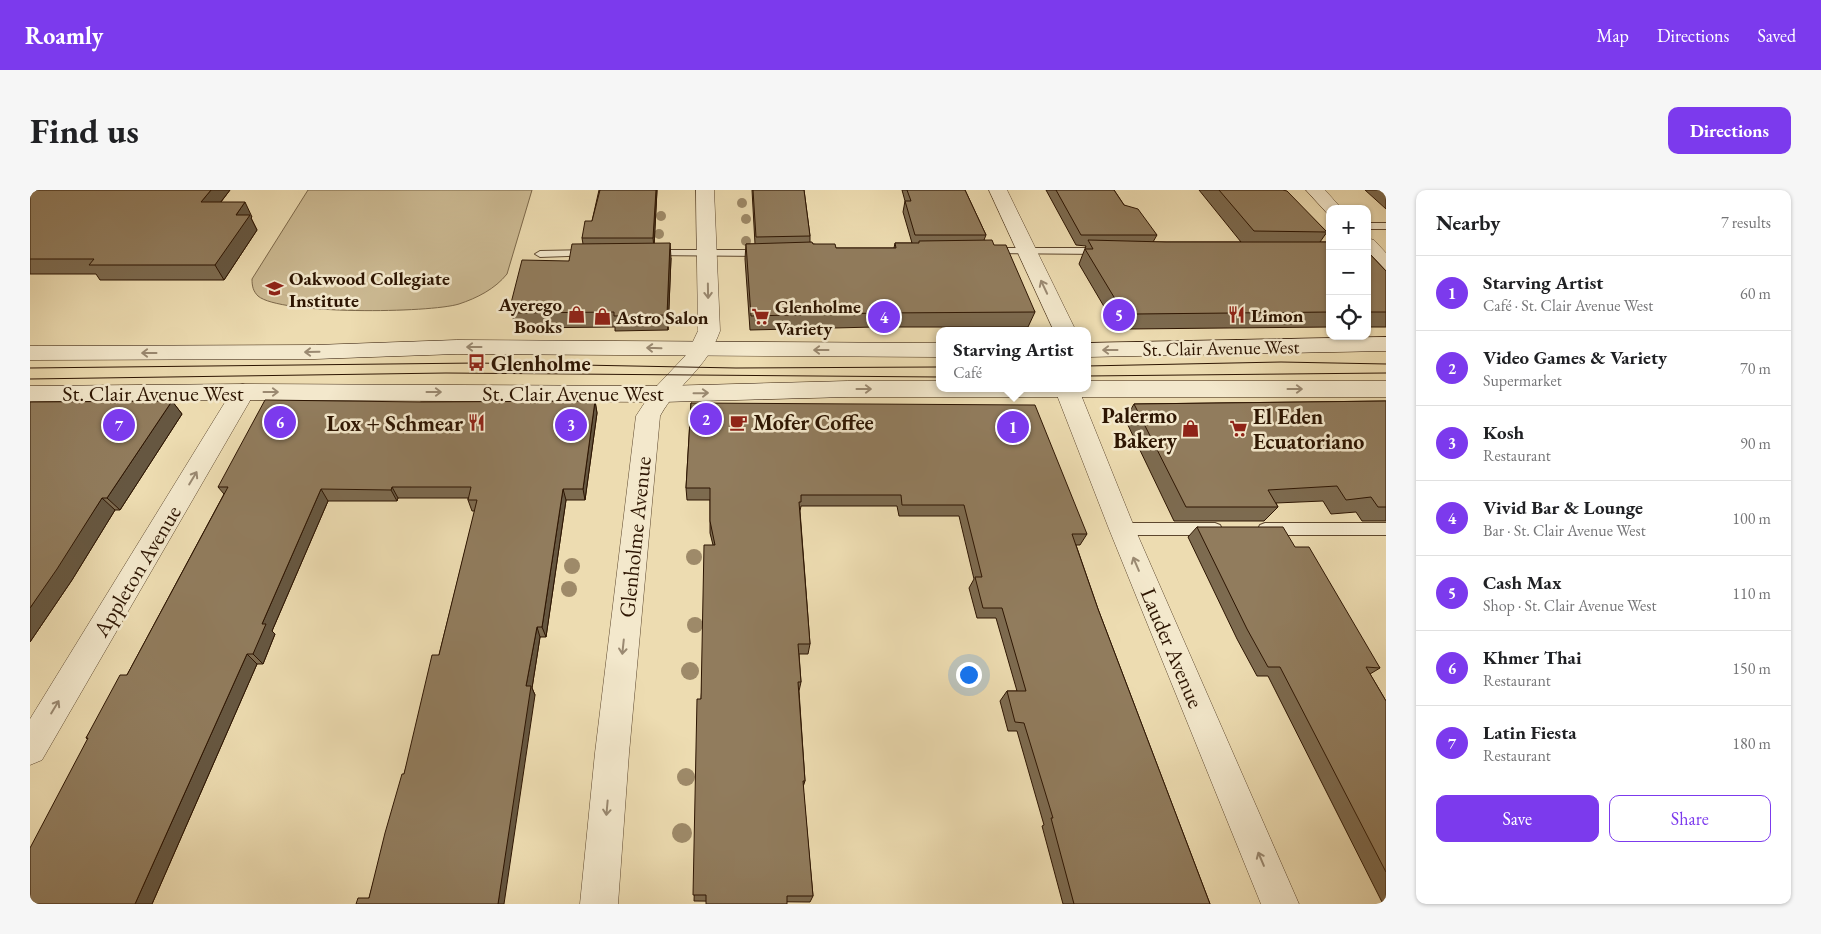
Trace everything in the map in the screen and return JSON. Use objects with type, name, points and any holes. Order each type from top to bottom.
[{"type":"main road","name":"Glenholme Avenue","points":[[599,904],[612,753],[648,416],[662,394],[686,371],[703,349],[709,331],[705,190]]},
{"type":"main road","points":[[998,190],[1063,327]]},
{"type":"main road","points":[[1315,190],[1329,205]]},
{"type":"main road","name":"St. Clair Avenue West","points":[[1091,350],[1386,344]]},
{"type":"main road","name":"St. Clair Avenue West","points":[[30,353],[315,352],[457,346],[936,350]]},
{"type":"main road","name":"St. Clair Avenue West","points":[[30,394],[243,392],[662,394],[848,389],[936,389]]},
{"type":"main road","name":"St. Clair Avenue West","points":[[1091,390],[1386,389]]},
{"type":"main road","name":"Appleton Avenue","points":[[30,749],[243,392]]},
{"type":"main road","name":"Lauder Avenue","points":[[1067,392],[1122,529],[1280,904]]},
{"type":"lane","points":[[1371,226],[1386,226]]},
{"type":"lane","points":[[974,251],[1116,251]]},
{"type":"lane","points":[[639,253],[775,253]]},
{"type":"lane","points":[[540,254],[599,254]]},
{"type":"lane","points":[[1122,529],[1230,529]]},
{"type":"lane","points":[[1250,529],[1386,529]]},
{"type":"shaded area","points":[[308,190],[532,190],[507,274],[491,289],[466,302],[443,307],[356,310],[295,307],[272,302],[258,296],[254,290],[252,279]]},
{"type":"building","points":[[30,190],[211,190],[201,202],[245,202],[236,215],[250,215],[215,265],[89,265],[94,259],[30,259]]},
{"type":"building","points":[[600,190],[656,190],[653,238],[582,238],[585,221],[592,221]]},
{"type":"building","points":[[753,190],[804,190],[810,236],[756,237]]},
{"type":"building","points":[[907,190],[965,190],[986,235],[915,235],[905,201],[911,201]]},
{"type":"building","points":[[1056,190],[1114,190],[1124,205],[1138,209],[1157,235],[1081,235]]},
{"type":"building","points":[[1219,190],[1287,191],[1326,232],[1254,231]]},
{"type":"building","points":[[992,240],[994,245],[1006,245],[1035,312],[751,316],[746,244],[812,242],[813,244],[835,244],[836,248],[896,248],[895,243]]},
{"type":"building","points":[[1088,240],[1326,242],[1326,312],[1135,314],[1134,312],[1123,312],[1085,249],[1093,249]]},
{"type":"building","points":[[670,243],[667,315],[614,316],[614,312],[516,313],[517,307],[510,307],[522,260],[569,261],[572,244]]},
{"type":"building","points":[[1371,255],[1386,271],[1386,312],[1371,312]]},
{"type":"building","points":[[265,400],[421,402],[595,401],[583,489],[563,489],[542,627],[537,627],[526,686],[531,686],[498,904],[356,904],[358,898],[369,898],[385,833],[402,774],[404,774],[432,655],[439,655],[477,500],[468,500],[471,487],[392,487],[391,490],[321,489],[262,624],[266,624],[253,654],[247,654],[135,904],[30,904],[30,848],[120,675],[127,675],[228,487],[218,487]]},
{"type":"building","points":[[172,401],[107,498],[102,498],[30,608],[30,402]]},
{"type":"building","points":[[1386,401],[1386,507],[1378,507],[1371,497],[1346,500],[1337,486],[1268,490],[1278,507],[1186,507],[1134,404]]},
{"type":"building","points":[[691,403],[1035,405],[1087,534],[1072,534],[1098,609],[1210,904],[1074,904],[1051,818],[1053,818],[1024,723],[1015,722],[1007,691],[1026,691],[1002,608],[983,608],[975,577],[982,577],[964,505],[902,505],[901,495],[801,495],[801,502],[799,502],[810,644],[798,644],[801,682],[798,682],[805,781],[803,781],[813,896],[787,896],[787,904],[706,904],[706,895],[693,895],[697,699],[701,699],[704,545],[715,545],[710,521],[710,488],[686,488]]},
{"type":"building","points":[[1197,527],[1283,527],[1295,547],[1309,547],[1380,668],[1366,667],[1386,701],[1386,872],[1280,667],[1268,667],[1247,629]]},
{"type":"tram line","points":[[1091,366],[1281,362],[1386,364]]},
{"type":"tram line","points":[[30,368],[477,363],[736,368],[936,367]]},
{"type":"tram line","points":[[30,379],[446,373],[936,377]]},
{"type":"tram line","points":[[1091,376],[1386,373]]},
{"type":"place","name":"Oakwood Collegiate Institute","points":[[275,289]]},
{"type":"place","name":"Ayerego Books","points":[[576,315]]},
{"type":"place","name":"Cash Max","points":[[1119,315]]},
{"type":"place","name":"Limon","points":[[1237,315]]},
{"type":"place","name":"Astro Salon","points":[[602,317]]},
{"type":"place","name":"Glenholme Variety","points":[[761,317]]},
{"type":"place","name":"Vivid Bar & Lounge","points":[[884,317]]},
{"type":"place","name":"Glenholme","points":[[477,363]]},
{"type":"place","name":"Video Games & Variety","points":[[706,419]]},
{"type":"place","name":"Khmer Thai","points":[[280,422]]},
{"type":"place","name":"Mofer Coffee","points":[[739,422]]},
{"type":"place","name":"Lox + Schmear","points":[[477,423]]},
{"type":"place","name":"Latin Fiesta","points":[[119,425]]},
{"type":"place","name":"Kosh","points":[[571,425]]},
{"type":"place","name":"Starving Artist","points":[[1013,427]]},
{"type":"place","name":"Palermo Bakery","points":[[1191,428]]},
{"type":"place","name":"El Eden Ecuatoriano","points":[[1239,429]]}]
